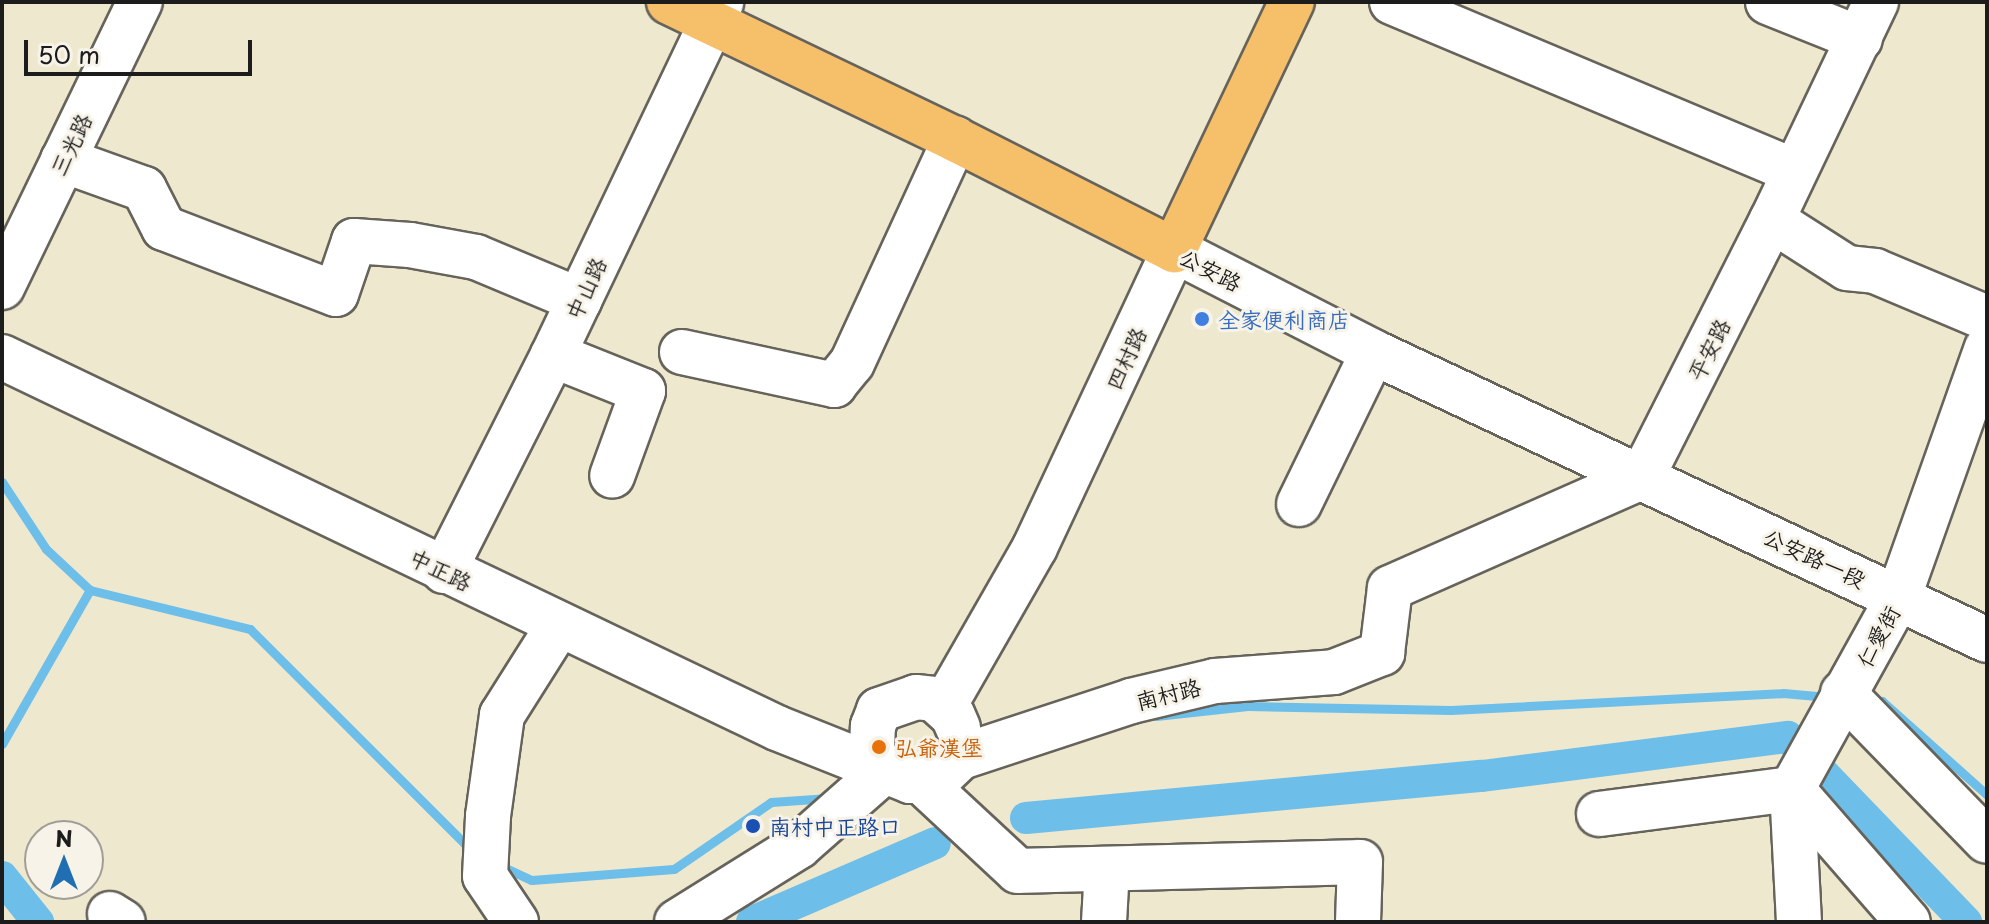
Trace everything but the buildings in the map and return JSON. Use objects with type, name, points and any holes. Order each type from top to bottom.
[{"type":"main road","name":"公安路","points":[[669,2],[716,12],[955,139],[1174,250]]},
{"type":"main road","name":"四村路","points":[[1174,250],[1292,2]]},
{"type":"street","name":"三光路","points":[[2,287],[140,2]]},
{"type":"street","points":[[1392,2],[1794,171]]},
{"type":"street","points":[[1768,2],[1868,20]]},
{"type":"street","name":"中山路","points":[[444,571],[553,355],[716,12]]},
{"type":"street","name":"平安路","points":[[1642,477],[1772,220],[1868,20]]},
{"type":"street","points":[[682,352],[834,385],[852,363],[955,139]]},
{"type":"street","points":[[63,160],[144,189],[164,228],[336,294],[354,241],[410,245],[476,257],[579,300]]},
{"type":"street","points":[[1772,220],[1847,268],[1875,271],[1987,318]]},
{"type":"street","name":"公安路","points":[[1174,250],[1373,352],[1642,477]]},
{"type":"street","name":"四村路","points":[[944,706],[1047,523],[1174,250]]},
{"type":"street","name":"仁愛街","points":[[1792,789],[1843,693],[1865,663],[1899,596],[1987,348]]},
{"type":"street","points":[[1299,504],[1373,352]]},
{"type":"street","points":[[553,355],[643,391],[612,476]]},
{"type":"street","name":"中正路","points":[[2,357],[777,728],[902,776]]},
{"type":"street","name":"公安路一段","points":[[1642,477],[1987,640]]},
{"type":"street","name":"南村路","points":[[677,922],[727,910],[799,846],[902,776],[941,776],[961,757],[1131,701],[1215,681],[1334,672],[1382,653],[1390,588],[1642,477]]},
{"type":"street","points":[[516,922],[485,876],[488,816],[502,715],[559,625]]},
{"type":"street","points":[[1843,693],[1987,841]]},
{"type":"street","points":[[961,757],[958,726],[944,706],[934,699],[916,697],[879,710],[873,726],[872,751],[1018,871],[1360,862],[1358,922]]},
{"type":"street","points":[[1599,814],[1792,789]]},
{"type":"street","points":[[1792,789],[1799,922]]},
{"type":"street","points":[[1792,789],[1908,922]]},
{"type":"street","points":[[1104,922],[1107,869]]},
{"type":"waterway","points":[[2,482],[46,549],[90,590],[250,629],[473,852]]},
{"type":"waterway","points":[[2,744],[90,590]]},
{"type":"waterway","points":[[1156,716],[1247,706],[1451,710],[1783,693],[1828,697]]},
{"type":"waterway","points":[[1871,700],[1882,701],[1987,795]]},
{"type":"waterway","points":[[1026,818],[1482,776],[1788,737],[1966,922]]},
{"type":"waterway","points":[[497,864],[532,880],[674,869],[771,802],[829,798]]},
{"type":"waterway","points":[[752,922],[935,843]]},
{"type":"waterway","points":[[2,877],[38,922]]},
{"type":"place","name":"全家便利商店","points":[[1202,319]]},
{"type":"place","name":"弘爺漢堡","points":[[879,747]]},
{"type":"place","name":"南村中正路口","points":[[753,826]]}]
